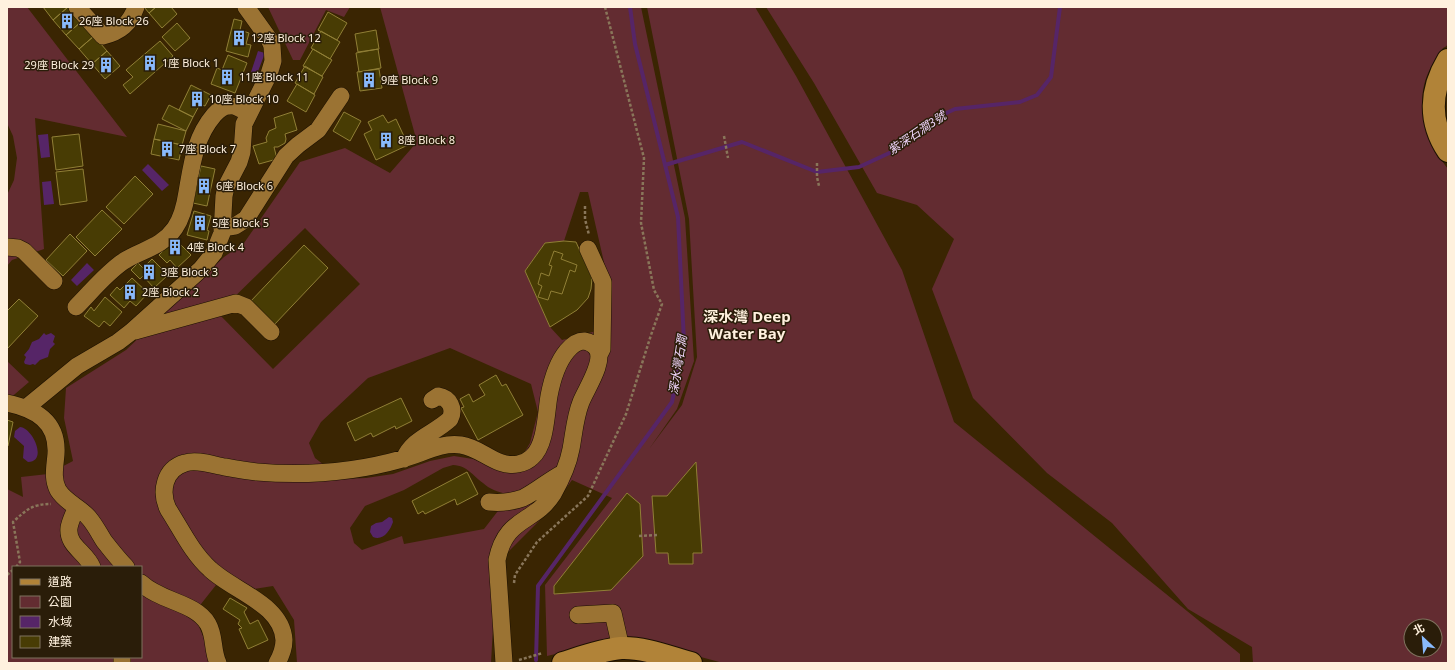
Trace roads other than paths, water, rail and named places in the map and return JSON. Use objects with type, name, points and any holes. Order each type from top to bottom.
[{"type":"main road","points":[[1448,60],[1435,86],[1434,105],[1438,132],[1448,151]]},
{"type":"main road","points":[[563,663],[599,652],[621,648],[642,650],[691,663]]},
{"type":"street","points":[[77,7],[103,36],[112,34],[125,26],[133,15],[136,7]]},
{"type":"street","points":[[27,408],[77,366],[118,342],[131,332],[208,261],[214,253],[219,243],[222,228],[226,187],[239,162],[242,152],[244,124],[248,113],[272,68],[274,54],[269,39],[246,7]]},
{"type":"street","points":[[222,228],[235,226],[246,219],[286,156],[318,130],[341,96]]},
{"type":"street","points":[[76,307],[115,268],[129,258],[161,243],[175,228],[185,204],[197,145],[205,128],[220,109],[233,106],[248,113]]},
{"type":"street","points":[[589,243],[603,282],[602,349],[599,355]]},
{"type":"street","points":[[7,247],[18,248],[24,251],[54,281]]},
{"type":"street","points":[[131,332],[236,303],[246,308],[271,332]]},
{"type":"street","points":[[277,663],[282,653],[284,644],[281,626],[277,618],[264,606],[219,577],[201,560],[168,509],[165,502],[164,487],[168,476],[174,468],[192,462],[258,472],[317,473],[375,466],[404,459],[439,447],[452,445],[469,447],[493,460],[505,464],[511,465],[524,462],[532,458],[539,446],[552,385],[563,356],[572,345],[582,341],[596,347],[600,361],[577,413],[571,452],[564,474],[547,502],[516,524],[509,531],[498,552],[497,560],[510,659]]},
{"type":"street","points":[[404,459],[406,453],[414,443],[446,423],[452,415],[451,405],[446,399],[438,396],[432,400]]},
{"type":"street","points":[[7,403],[27,408],[40,416],[50,428],[56,445],[54,473],[55,481],[63,497],[88,517],[109,547],[125,566]]},
{"type":"street","points":[[489,502],[500,503],[522,498],[552,478],[564,474]]},
{"type":"street","points":[[73,505],[69,529],[70,538],[74,546],[86,557],[91,566]]},
{"type":"street","points":[[142,583],[154,593],[191,608],[203,617],[211,631],[218,663]]},
{"type":"street","points":[[578,615],[614,613],[621,648]]},
{"type":"water","points":[[258,51],[265,53],[257,74],[251,72]]},
{"type":"water","points":[[48,134],[50,157],[41,158],[38,135]]},
{"type":"water","points":[[148,164],[169,185],[162,191],[142,170]]},
{"type":"water","points":[[51,181],[54,204],[44,205],[42,182]]},
{"type":"water","points":[[87,263],[94,270],[77,286],[71,280]]},
{"type":"water","points":[[44,333],[46,335],[51,333],[55,336],[53,342],[55,344],[50,349],[48,357],[40,360],[35,365],[25,364],[24,362],[26,357],[24,355],[32,342],[39,339]]},
{"type":"water","points":[[20,427],[30,433],[34,439],[38,451],[37,457],[34,461],[28,462],[23,458],[24,446],[14,437],[15,431]]},
{"type":"water","points":[[389,517],[392,518],[393,522],[388,532],[380,538],[373,537],[370,532],[371,526],[382,522]]},
{"type":"waterway","name":"深水灣石澗","points":[[536,660],[538,586],[672,402],[684,342],[678,217],[635,44],[630,7]]},
{"type":"waterway","name":"紫深石澗3號","points":[[665,165],[742,142],[817,172],[859,167],[898,149],[942,115],[955,109],[1020,102],[1037,95],[1051,77],[1060,7]]},
{"type":"place","name":"26座 Block 26","points":[[67,21]]},
{"type":"place","name":"12座 Block 12","points":[[239,38]]},
{"type":"place","name":"1座 Block 1","points":[[150,63]]},
{"type":"place","name":"29座 Block 29","points":[[106,65]]},
{"type":"place","name":"11座 Block 11","points":[[227,77]]},
{"type":"place","name":"9座 Block 9","points":[[369,80]]},
{"type":"place","name":"10座 Block 10","points":[[197,99]]},
{"type":"place","name":"8座 Block 8","points":[[386,140]]},
{"type":"place","name":"7座 Block 7","points":[[167,149]]},
{"type":"place","name":"6座 Block 6","points":[[204,186]]},
{"type":"place","name":"5座 Block 5","points":[[200,223]]},
{"type":"place","name":"4座 Block 4","points":[[175,247]]},
{"type":"place","name":"3座 Block 3","points":[[149,272]]},
{"type":"place","name":"2座 Block 2","points":[[130,292]]},
{"type":"district","name":"深水灣 Deep Water Bay","points":[[747,326]]}]
